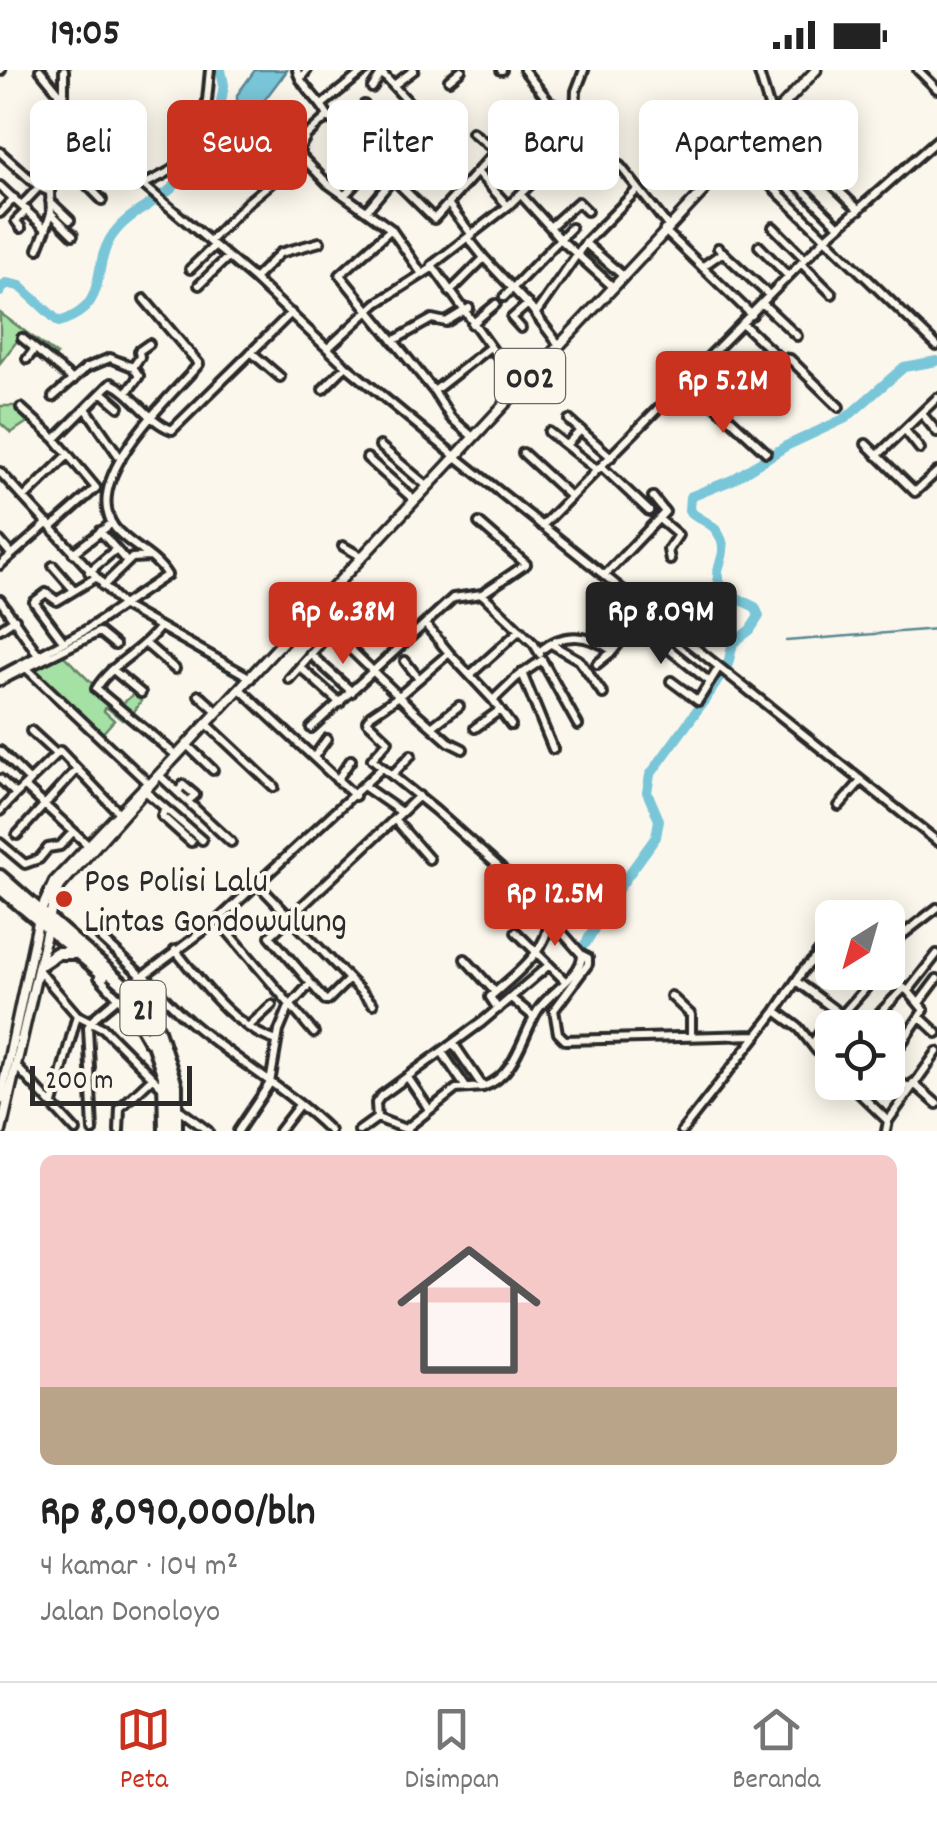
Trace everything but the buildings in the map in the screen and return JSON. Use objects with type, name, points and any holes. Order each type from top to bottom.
[{"type":"highway","name":"21","points":[[0,876],[44,921]]},
{"type":"highway","name":"21","points":[[0,888],[130,990],[165,1050],[176,1131]]},
{"type":"highway","name":"21","points":[[75,948],[121,989],[150,1033],[166,1088],[163,1131]]},
{"type":"highway","points":[[41,968],[57,954],[75,948]]},
{"type":"main road","name":"002","points":[[787,100],[816,70]]},
{"type":"main road","name":"002","points":[[44,921],[54,882],[245,684],[702,190]]},
{"type":"main road","points":[[1,1131],[41,968],[44,921]]},
{"type":"main road","points":[[0,1100],[44,921]]},
{"type":"street","points":[[40,70],[64,99]]},
{"type":"street","points":[[64,70],[64,99]]},
{"type":"street","points":[[204,100],[210,70]]},
{"type":"street","points":[[297,70],[327,113]]},
{"type":"street","points":[[300,79],[307,70]]},
{"type":"street","points":[[324,104],[365,70]]},
{"type":"street","points":[[394,85],[414,70]]},
{"type":"street","points":[[449,80],[461,70]]},
{"type":"street","points":[[524,70],[547,99]]},
{"type":"street","points":[[758,70],[767,100]]},
{"type":"street","points":[[918,70],[937,89]]},
{"type":"street","points":[[372,88],[380,71],[406,100]]},
{"type":"street","points":[[576,100],[579,72]]},
{"type":"street","points":[[58,92],[58,100]]},
{"type":"street","points":[[307,137],[327,117]]},
{"type":"street","points":[[472,132],[488,145]]},
{"type":"street","points":[[542,526],[826,238],[937,140]]},
{"type":"street","points":[[0,152],[30,179]]},
{"type":"street","points":[[402,190],[434,220],[488,161]]},
{"type":"street","points":[[307,162],[341,193],[392,229],[422,274]]},
{"type":"street","points":[[619,165],[666,228],[752,315]]},
{"type":"street","points":[[478,173],[508,206]]},
{"type":"street","points":[[788,202],[798,185],[839,226]]},
{"type":"street","points":[[0,186],[46,229]]},
{"type":"street","points":[[147,189],[454,456],[937,841]]},
{"type":"street","points":[[21,228],[16,221],[37,190]]},
{"type":"street","points":[[38,249],[51,214],[50,192],[46,190]]},
{"type":"street","points":[[92,190],[102,200]]},
{"type":"street","points":[[190,268],[264,190]]},
{"type":"street","points":[[341,193],[344,190]]},
{"type":"street","points":[[366,211],[384,190]]},
{"type":"street","points":[[328,348],[370,309],[432,268],[433,263],[526,190]]},
{"type":"street","points":[[536,313],[585,243],[638,190]]},
{"type":"street","points":[[776,190],[937,346]]},
{"type":"street","points":[[838,190],[859,210]]},
{"type":"street","points":[[521,195],[612,286]]},
{"type":"street","points":[[0,213],[14,198]]},
{"type":"street","points":[[50,201],[70,220]]},
{"type":"street","points":[[550,228],[578,202],[587,212]]},
{"type":"street","points":[[449,205],[484,258],[536,313],[558,345]]},
{"type":"street","points":[[51,214],[73,235]]},
{"type":"street","points":[[773,227],[832,294]]},
{"type":"street","points":[[504,297],[571,228]]},
{"type":"street","points":[[392,229],[340,274],[434,391],[451,418],[473,437]]},
{"type":"street","points":[[254,279],[280,254],[320,242]]},
{"type":"street","points":[[585,243],[622,274]]},
{"type":"street","points":[[759,246],[788,276]]},
{"type":"street","points":[[702,267],[720,250],[769,296]]},
{"type":"street","points":[[200,285],[228,258]]},
{"type":"street","points":[[450,292],[484,258]]},
{"type":"street","points":[[432,268],[520,388]]},
{"type":"street","points":[[0,679],[90,632],[166,577],[164,569],[112,523],[107,498],[110,479],[121,459],[151,417],[199,364],[144,298]]},
{"type":"street","points":[[472,324],[496,304]]},
{"type":"street","points":[[521,328],[512,318],[528,304]]},
{"type":"street","points":[[762,304],[797,336]]},
{"type":"street","points":[[393,341],[432,319],[446,322],[466,310]]},
{"type":"street","points":[[55,439],[112,382],[172,430],[291,313]]},
{"type":"street","points":[[743,324],[780,359],[790,359],[839,407]]},
{"type":"street","points":[[22,338],[73,380]]},
{"type":"street","points":[[133,368],[139,351],[149,344]]},
{"type":"street","points":[[434,391],[490,346]]},
{"type":"street","points":[[27,359],[35,349]]},
{"type":"street","points":[[251,352],[280,377]]},
{"type":"street","points":[[53,397],[86,368],[114,358],[133,368],[139,377],[127,392]]},
{"type":"street","points":[[323,389],[346,366]]},
{"type":"street","points":[[688,380],[766,452]]},
{"type":"street","points":[[103,393],[119,407]]},
{"type":"street","points":[[877,456],[937,398]]},
{"type":"street","points":[[21,408],[55,439],[107,498]]},
{"type":"street","points":[[86,410],[121,459]]},
{"type":"street","points":[[922,414],[937,432]]},
{"type":"street","points":[[569,420],[611,457]]},
{"type":"street","points":[[566,445],[581,430]]},
{"type":"street","points":[[905,430],[920,449]]},
{"type":"street","points":[[549,432],[649,511]]},
{"type":"street","points":[[866,444],[915,492],[937,472]]},
{"type":"street","points":[[380,446],[427,486]]},
{"type":"street","points":[[524,453],[571,496]]},
{"type":"street","points":[[24,496],[68,455]]},
{"type":"street","points":[[367,458],[414,500]]},
{"type":"street","points":[[0,472],[123,606],[245,684],[355,796]]},
{"type":"street","points":[[0,565],[96,488]]},
{"type":"street","points":[[604,576],[665,510],[653,498]]},
{"type":"street","points":[[659,519],[678,536],[668,550],[670,560]]},
{"type":"street","points":[[312,728],[453,598],[482,594],[526,563],[479,522]]},
{"type":"street","points":[[74,552],[112,523]]},
{"type":"street","points":[[100,532],[127,562]]},
{"type":"street","points":[[0,541],[11,554]]},
{"type":"street","points":[[343,546],[362,557]]},
{"type":"street","points":[[64,645],[34,604],[46,593],[57,601],[86,586],[115,550]]},
{"type":"street","points":[[103,586],[127,562],[150,557]]},
{"type":"street","points":[[53,566],[74,590]]},
{"type":"street","points":[[482,594],[541,656],[578,725]]},
{"type":"street","points":[[0,600],[39,658]]},
{"type":"street","points":[[597,664],[613,651],[646,609]]},
{"type":"street","points":[[312,612],[448,742],[463,749]]},
{"type":"street","points":[[0,628],[16,619]]},
{"type":"street","points":[[635,622],[711,682]]},
{"type":"street","points":[[424,624],[511,725]]},
{"type":"street","points":[[159,628],[96,688],[177,756]]},
{"type":"street","points":[[471,674],[520,630]]},
{"type":"street","points":[[289,679],[331,631]]},
{"type":"street","points":[[90,632],[102,632],[116,645]]},
{"type":"street","points":[[493,700],[550,643],[572,636],[596,640],[613,651]]},
{"type":"street","points":[[550,643],[579,660],[603,694]]},
{"type":"street","points":[[146,644],[175,669]]},
{"type":"street","points":[[449,652],[368,720],[388,741],[372,758],[525,890],[584,956],[584,970],[554,1006],[555,1024],[562,1038],[578,1041],[757,1036]]},
{"type":"street","points":[[310,654],[352,692]]},
{"type":"street","points":[[405,662],[420,679]]},
{"type":"street","points":[[24,666],[152,782],[178,792],[232,842]]},
{"type":"street","points":[[300,666],[340,703]]},
{"type":"street","points":[[672,681],[698,701],[718,668]]},
{"type":"street","points":[[112,669],[141,693]]},
{"type":"street","points":[[522,673],[553,749]]},
{"type":"street","points":[[199,695],[218,712]]},
{"type":"street","points":[[433,726],[460,706]]},
{"type":"street","points":[[475,728],[500,710]]},
{"type":"street","points":[[207,724],[274,787]]},
{"type":"street","points":[[32,731],[55,753]]},
{"type":"street","points":[[314,758],[328,739]]},
{"type":"street","points":[[186,746],[213,770]]},
{"type":"street","points":[[0,752],[44,806],[90,847]]},
{"type":"street","points":[[0,811],[55,753],[62,752],[121,814]]},
{"type":"street","points":[[392,775],[411,755]]},
{"type":"street","points":[[337,780],[352,760]]},
{"type":"street","points":[[132,985],[218,920],[382,768]]},
{"type":"street","points":[[17,835],[78,769]]},
{"type":"street","points":[[0,778],[16,794]]},
{"type":"street","points":[[839,806],[861,780]]},
{"type":"street","points":[[152,782],[165,808],[202,840]]},
{"type":"street","points":[[365,787],[401,812]]},
{"type":"street","points":[[349,979],[326,1000],[270,937],[418,796]]},
{"type":"street","points":[[165,808],[162,816],[191,842]]},
{"type":"street","points":[[394,819],[429,859]]},
{"type":"street","points":[[0,843],[25,864],[39,859],[48,848],[60,846],[72,833]]},
{"type":"street","points":[[258,884],[373,1004]]},
{"type":"street","points":[[905,933],[937,908]]},
{"type":"street","points":[[498,1009],[489,998],[548,936],[549,918]]},
{"type":"street","points":[[218,920],[314,1033]]},
{"type":"street","points":[[516,932],[565,981]]},
{"type":"street","points":[[100,937],[143,975],[174,1010],[330,1131]]},
{"type":"street","points":[[75,948],[91,950],[132,985],[147,1005],[170,1052],[178,1085],[180,1110],[176,1131]]},
{"type":"street","points":[[175,950],[248,1027],[277,1041]]},
{"type":"street","points":[[884,1010],[937,954]]},
{"type":"street","points":[[682,1131],[815,955]]},
{"type":"street","points":[[377,1118],[408,1130],[429,1109],[465,1086],[483,1087],[498,1078],[514,1060],[547,996],[579,967],[584,956]]},
{"type":"street","points":[[465,959],[496,992]]},
{"type":"street","points":[[91,966],[119,997],[150,1046],[161,1086],[163,1131]]},
{"type":"street","points":[[377,1118],[377,1100],[549,966]]},
{"type":"street","points":[[41,968],[77,1015],[102,1028],[161,1086]]},
{"type":"street","points":[[918,1004],[937,979]]},
{"type":"street","points":[[796,981],[833,1010]]},
{"type":"street","points":[[238,1131],[270,1083],[277,1041],[289,1007],[310,984]]},
{"type":"street","points":[[842,1010],[863,990]]},
{"type":"street","points":[[905,1039],[924,1010],[906,990]]},
{"type":"street","points":[[671,996],[690,1012],[691,1036]]},
{"type":"street","points":[[90,1022],[119,997]]},
{"type":"street","points":[[511,998],[534,1017]]},
{"type":"street","points":[[248,1027],[272,1005]]},
{"type":"street","points":[[776,1011],[815,1046]]},
{"type":"street","points":[[53,1104],[77,1015]]},
{"type":"street","points":[[921,1018],[937,1033]]},
{"type":"street","points":[[90,1022],[93,1131]]},
{"type":"street","points":[[812,1044],[815,1041]]},
{"type":"street","points":[[453,1043],[483,1087]]},
{"type":"street","points":[[442,1052],[465,1086]]},
{"type":"street","points":[[886,1131],[888,1120],[937,1052]]},
{"type":"street","points":[[16,1067],[76,1131]]},
{"type":"street","points":[[408,1078],[429,1109]]},
{"type":"street","points":[[119,1131],[120,1108],[151,1079]]},
{"type":"street","points":[[905,1083],[937,1104]]},
{"type":"street","points":[[867,1100],[888,1120]]},
{"type":"street","points":[[278,1131],[299,1105]]},
{"type":"street","points":[[180,1110],[208,1131]]},
{"type":"street","points":[[360,1131],[377,1118]]},
{"type":"green space","points":[[0,313],[57,355],[52,360],[21,336],[0,363]]},
{"type":"green space","points":[[0,406],[14,406],[32,419],[11,433],[0,423]]},
{"type":"green space","points":[[63,655],[117,708],[135,693],[141,701],[130,718],[126,715],[122,720],[106,707],[104,711],[114,720],[101,735],[30,671]]},
{"type":"water","points":[[255,70],[287,70],[264,100],[237,100]]},
{"type":"waterway","points":[[221,70],[221,100]]},
{"type":"waterway","points":[[281,79],[287,70]]},
{"type":"waterway","points":[[0,292],[6,283],[20,286],[59,322],[75,315],[93,297],[104,251],[116,230],[170,190]]},
{"type":"waterway","points":[[586,943],[611,899],[656,837],[659,820],[647,792],[650,775],[728,664],[733,643],[750,630],[759,616],[755,607],[722,586],[718,577],[722,542],[713,527],[689,510],[690,497],[732,480],[786,446],[846,418],[904,367],[937,361]]},
{"type":"waterway","points":[[786,641],[937,629]]},
{"type":"waterway","points":[[160,633],[242,680]]},
{"type":"waterway","points":[[585,952],[586,943]]},
{"type":"waterway","points":[[528,1037],[546,1004]]},
{"type":"waterway","points":[[95,1084],[95,1115]]},
{"type":"place","name":"Pos Polisi Lalu Lintas Gondowulung","points":[[64,899]]}]
